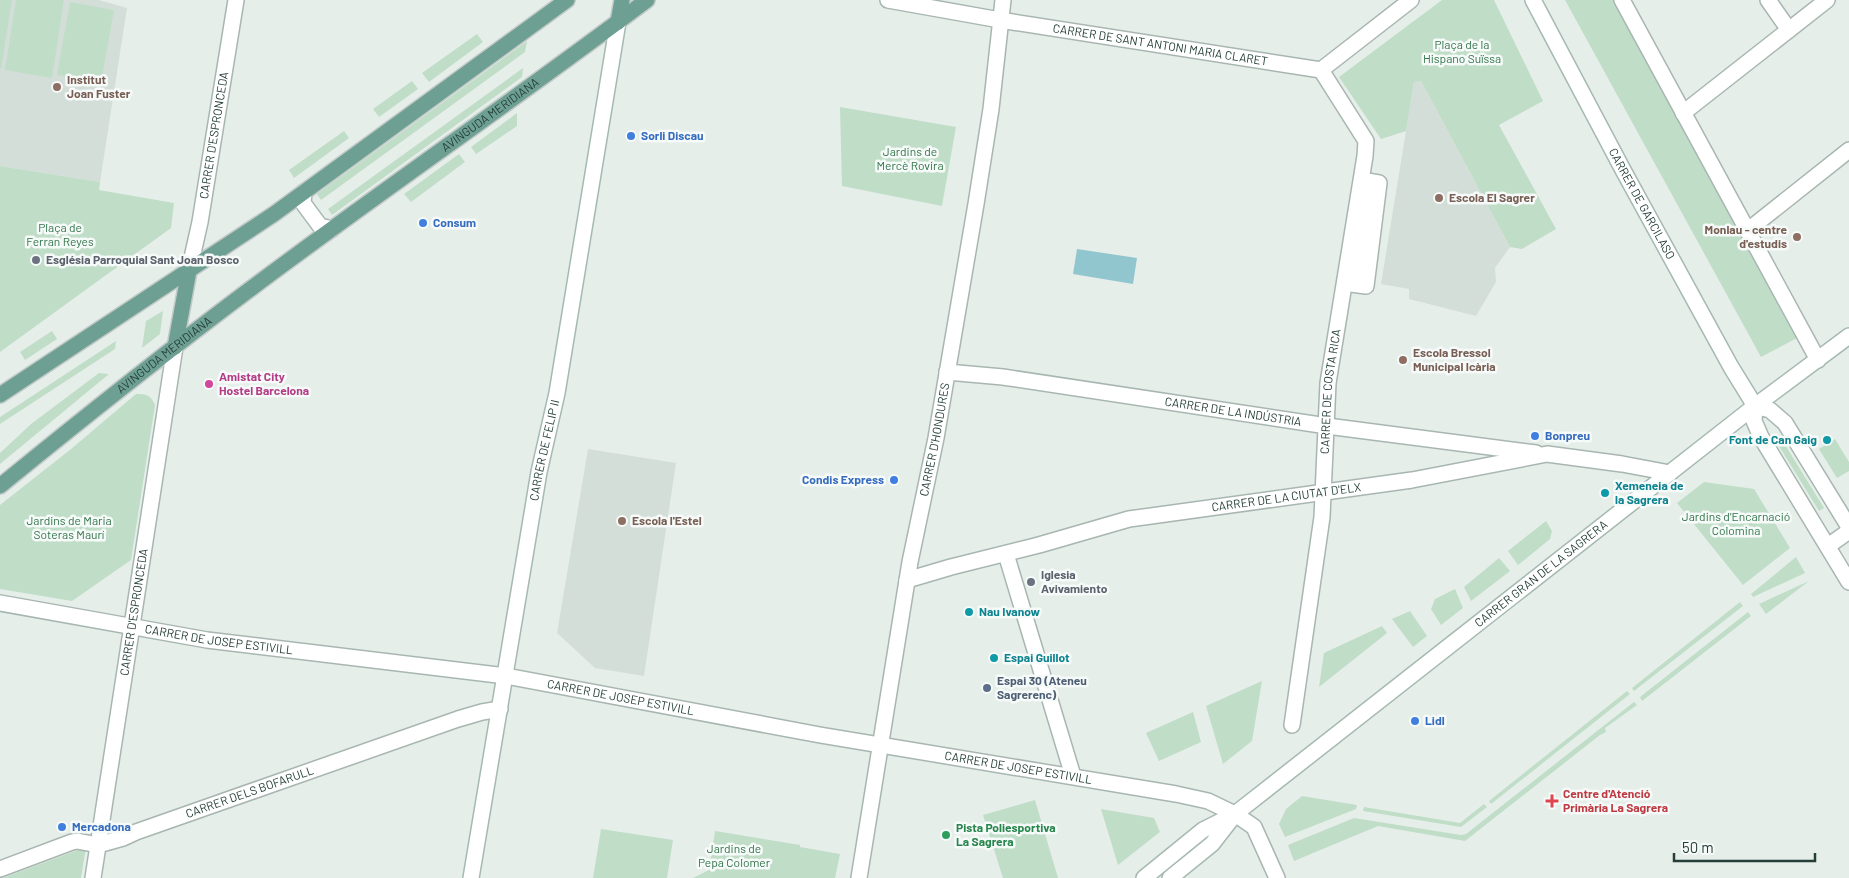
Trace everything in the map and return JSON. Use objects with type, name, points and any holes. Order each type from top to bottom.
[{"type":"main road","points":[[0,395],[189,271],[304,192],[567,0]]},
{"type":"main road","points":[[618,22],[622,0]]},
{"type":"main road","name":"AVINGUDA MERIDIANA","points":[[0,486],[250,290],[647,0]]},
{"type":"main road","points":[[175,347],[189,271]]},
{"type":"street","name":"CARRER D'ESPRONCEDA","points":[[189,271],[200,222],[236,0]]},
{"type":"street","name":"CARRER DE SANT ANTONI MARIA CLARET","points":[[888,0],[1000,20],[1321,70]]},
{"type":"street","name":"CARRER D'HONDURES","points":[[859,878],[907,580],[936,438],[947,372],[990,109],[1003,0]]},
{"type":"street","points":[[1321,70],[1411,0]]},
{"type":"street","name":"CARRER DE GARCILASO","points":[[1533,0],[1623,170],[1731,367],[1756,406],[1754,421],[1761,437],[1849,582]]},
{"type":"street","points":[[1622,0],[1818,360]]},
{"type":"street","points":[[1768,0],[1789,30]]},
{"type":"street","points":[[1683,113],[1827,0]]},
{"type":"street","name":"CARRER DE FELIP II","points":[[471,878],[539,472],[557,393],[618,22]]},
{"type":"street","name":"CARRER DE COSTA RICA","points":[[1292,725],[1322,517],[1328,383],[1366,141],[1321,70]]},
{"type":"street","points":[[1747,231],[1849,150]]},
{"type":"street","points":[[1368,181],[1379,183],[1366,286],[1351,284],[1368,181]]},
{"type":"street","points":[[304,192],[303,202],[320,226],[332,229]]},
{"type":"street","name":"CARRER GRAN DE LA SAGRERA","points":[[1144,878],[1203,830],[1235,814],[1756,406],[1849,336]]},
{"type":"street","name":"CARRER D'ESPRONCEDA","points":[[93,878],[175,347]]},
{"type":"street","name":"CARRER DE LA INDÚSTRIA","points":[[947,372],[1003,377],[1327,426],[1548,454]]},
{"type":"street","points":[[1756,406],[1770,410],[1785,423],[1849,529],[1828,546]]},
{"type":"street","name":"CARRER DE LA CIUTAT D'ELX","points":[[907,580],[1006,554],[1129,518],[1324,490],[1412,480],[1548,454],[1622,464],[1670,473]]},
{"type":"street","points":[[1006,554],[1073,776]]},
{"type":"street","name":"CARRER DE JOSEP ESTIVILL","points":[[0,603],[208,640],[506,676],[880,745],[1073,776],[1208,801],[1235,814],[1254,827],[1277,878]]},
{"type":"street","name":"CARRER DELS BOFARULL","points":[[0,869],[77,841],[98,845],[123,838],[458,719],[500,709]]},
{"type":"street","name":"CARRER GRAN DE LA SAGRERA","points":[[1170,878],[1212,844],[1235,814]]},
{"type":"shaded area","name":"Institut Joan Fuster","points":[[0,0],[99,0],[127,8],[100,182],[0,166]]},
{"type":"shaded area","name":"Escola El Sagrer","points":[[1421,81],[1510,247],[1495,268],[1496,282],[1476,316],[1409,299],[1409,289],[1381,284],[1414,82]]},
{"type":"shaded area","name":"Escola l'Estel","points":[[588,449],[676,463],[644,676],[595,668],[557,633]]},
{"type":"green space","points":[[0,0],[12,0],[1,69],[0,68]]},
{"type":"green space","points":[[16,0],[64,0],[52,78],[5,70]]},
{"type":"green space","name":"Plaça de la Hispano Suïssa","points":[[1442,0],[1494,0],[1543,101],[1499,125],[1556,229],[1522,249],[1510,247],[1421,81],[1414,82],[1406,131],[1381,139],[1339,77]]},
{"type":"green space","points":[[1565,0],[1617,0],[1799,337],[1761,357]]},
{"type":"green space","points":[[70,2],[114,10],[101,83],[57,75]]},
{"type":"green space","points":[[477,34],[483,42],[429,82],[422,73]]},
{"type":"green space","points":[[527,41],[525,52],[321,200],[317,194]]},
{"type":"green space","points":[[523,68],[522,77],[332,215],[328,209]]},
{"type":"green space","points":[[412,81],[418,89],[379,117],[373,109]]},
{"type":"green space","name":"Jardins de Mercè Rovira","points":[[840,107],[956,127],[942,206],[842,186]]},
{"type":"green space","points":[[517,113],[517,126],[476,154],[471,147]]},
{"type":"green space","points":[[344,131],[349,138],[294,178],[289,170]]},
{"type":"green space","points":[[459,154],[465,162],[411,202],[404,194]]},
{"type":"green space","name":"Plaça de Ferran Reyes","points":[[0,166],[100,182],[99,190],[174,203],[171,228],[0,352]]},
{"type":"green space","points":[[163,311],[160,334],[142,348],[146,321]]},
{"type":"green space","points":[[52,331],[57,339],[25,360],[20,352]]},
{"type":"green space","points":[[116,341],[115,349],[0,424],[0,417]]},
{"type":"green space","points":[[99,373],[109,374],[0,464],[0,453],[31,424]]},
{"type":"green space","name":"Jardins de Maria Soteras Maurí","points":[[136,394],[148,396],[155,405],[131,560],[72,601],[0,589],[0,505],[71,449]]},
{"type":"green space","points":[[1779,435],[1824,508],[1819,511],[1774,438]]},
{"type":"green space","points":[[1835,439],[1849,462],[1849,471],[1837,478],[1819,449]]},
{"type":"green space","name":"Jardins d'Encarnació Colomina","points":[[1704,482],[1754,489],[1790,548],[1743,585],[1677,503]]},
{"type":"green space","points":[[1546,521],[1552,531],[1550,539],[1518,565],[1508,551]]},
{"type":"green space","points":[[1796,557],[1805,573],[1753,597],[1751,594]]},
{"type":"green space","points":[[1499,558],[1510,571],[1471,601],[1464,587]]},
{"type":"green space","points":[[1809,581],[1766,614],[1759,604]]},
{"type":"green space","points":[[1455,589],[1463,608],[1441,625],[1431,609],[1435,599]]},
{"type":"green space","points":[[1740,602],[1743,606],[1634,691],[1632,688]]},
{"type":"green space","points":[[1410,611],[1427,636],[1413,647],[1392,619]]},
{"type":"green space","points":[[1748,612],[1751,616],[1642,701],[1640,697]]},
{"type":"green space","points":[[1382,626],[1387,633],[1319,687],[1324,653]]},
{"type":"green space","points":[[1262,681],[1252,741],[1223,764],[1206,706]]},
{"type":"green space","points":[[1627,691],[1630,694],[1491,804],[1489,801]]},
{"type":"green space","points":[[1634,702],[1637,705],[1605,728],[1606,732],[1465,841],[1378,826],[1294,861],[1288,845],[1354,818],[1461,835],[1466,834]]},
{"type":"green space","points":[[1193,712],[1201,742],[1159,761],[1146,733]]},
{"type":"green space","points":[[1302,796],[1357,805],[1356,809],[1285,837],[1279,824],[1286,809]]},
{"type":"green space","points":[[1035,800],[1058,878],[1003,878],[983,815]]},
{"type":"green space","points":[[1484,804],[1487,807],[1461,827],[1363,811],[1364,807],[1460,823]]},
{"type":"green space","points":[[1101,809],[1154,818],[1160,832],[1118,865]]},
{"type":"green space","name":"Jardins de Pepa Colomer","points":[[601,829],[673,840],[667,878],[593,878]]},
{"type":"green space","name":"Jardins de Pepa Colomer","points":[[715,831],[800,845],[800,847],[840,854],[835,878],[693,878],[709,870]]},
{"type":"green space","points":[[86,847],[81,878],[3,878]]},
{"type":"water","points":[[1077,249],[1137,258],[1133,284],[1073,274]]},
{"type":"place","name":"Institut Joan Fuster","points":[[57,87]]},
{"type":"place","name":"Sorli Discau","points":[[631,136]]},
{"type":"place","name":"Escola El Sagrer","points":[[1439,198]]},
{"type":"place","name":"Consum","points":[[423,223]]},
{"type":"place","name":"Monlau - centre d'estudis","points":[[1797,237]]},
{"type":"place","name":"Església Parroquial Sant Joan Bosco","points":[[36,260]]},
{"type":"place","name":"Escola Bressol Municipal Icària","points":[[1403,360]]},
{"type":"place","name":"Amistat City Hostel Barcelona","points":[[209,384]]},
{"type":"place","name":"Bonpreu","points":[[1535,436]]},
{"type":"place","name":"Font de Can Gaig","points":[[1827,440]]},
{"type":"place","name":"Condis Express","points":[[894,480]]},
{"type":"place","name":"Xemeneia de la Sagrera","points":[[1605,493]]},
{"type":"place","name":"Escola l'Estel","points":[[622,521]]},
{"type":"place","name":"Iglesia Avivamiento","points":[[1031,582]]},
{"type":"place","name":"Nau Ivanow","points":[[969,612]]},
{"type":"place","name":"Espai Guillot","points":[[994,658]]},
{"type":"place","name":"Espai 30 (Ateneu Sagrerenc)","points":[[987,688]]},
{"type":"place","name":"Lidl","points":[[1415,721]]},
{"type":"place","name":"Centre d'Atenció Primària La Sagrera","points":[[1552,801]]},
{"type":"place","name":"Mercadona","points":[[62,827]]},
{"type":"place","name":"Pista Poliesportiva La Sagrera","points":[[946,835]]}]
